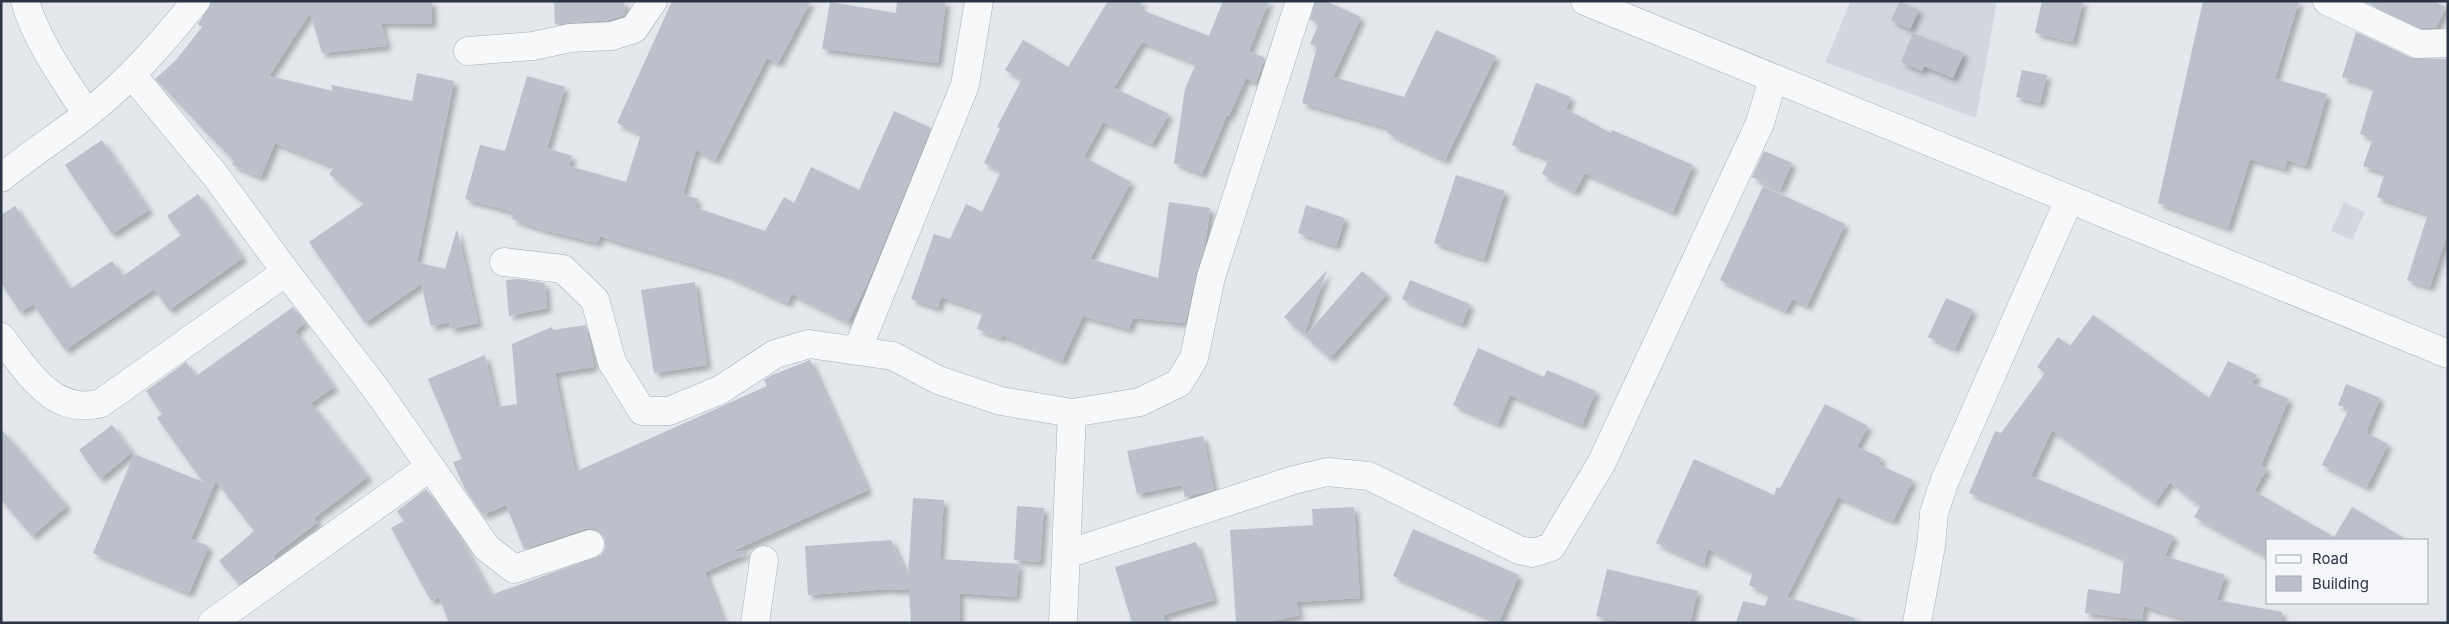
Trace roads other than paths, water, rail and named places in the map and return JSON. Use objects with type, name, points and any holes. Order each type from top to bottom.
[{"type":"street","points":[[25,1],[28,12],[56,68],[87,114]]},
{"type":"street","points":[[1,178],[87,114],[132,75],[158,49],[196,1]]},
{"type":"street","points":[[468,51],[533,46],[570,38],[612,36],[634,28],[653,1]]},
{"type":"street","points":[[857,351],[965,85],[978,1]]},
{"type":"street","points":[[504,262],[563,269],[595,300],[612,362],[642,411],[669,411],[712,394],[775,354],[809,344],[893,356],[938,380],[1001,401],[1072,413],[1140,402],[1179,383],[1194,358],[1211,277],[1300,1]]},
{"type":"street","points":[[1585,1],[2448,354]]},
{"type":"street","points":[[2327,1],[2418,44],[2448,43]]},
{"type":"street","points":[[132,75],[215,175],[286,272],[376,389],[487,548],[514,569],[590,544]]},
{"type":"street","points":[[1068,554],[1294,480],[1327,472],[1369,476],[1519,550],[1533,553],[1550,547],[1601,464],[1760,123],[1773,79]]},
{"type":"street","points":[[1917,622],[1931,546],[1934,513],[1945,480],[2069,200]]},
{"type":"street","points":[[1,337],[40,385],[68,404],[92,406],[101,403],[286,272]]},
{"type":"street","points":[[1063,623],[1068,554],[1072,413]]},
{"type":"street","points":[[212,623],[430,467]]},
{"type":"street","points":[[755,623],[764,560]]}]
